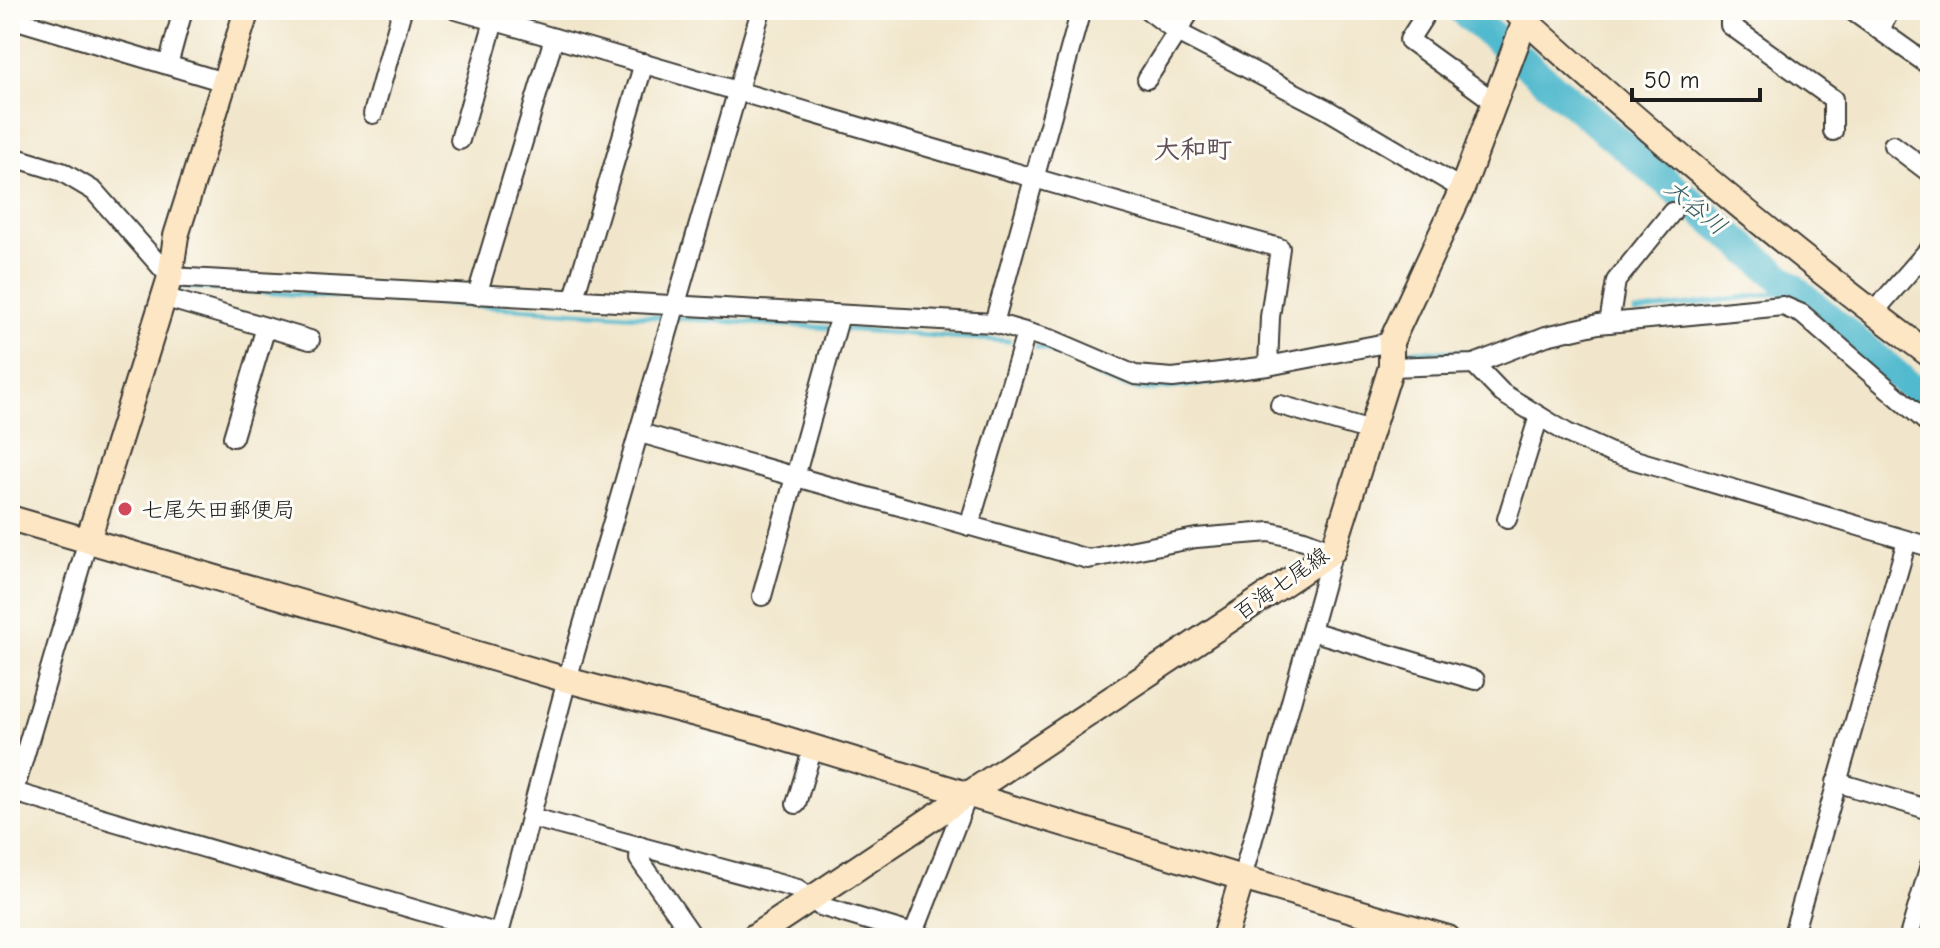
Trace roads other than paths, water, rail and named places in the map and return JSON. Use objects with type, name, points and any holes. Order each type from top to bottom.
[{"type":"street","points":[[168,65],[183,10]]},
{"type":"street","points":[[247,10],[176,236],[167,287],[11,796],[500,936],[567,680],[761,10]]},
{"type":"street","points":[[373,114],[402,10]]},
{"type":"street","points":[[456,10],[738,90],[1035,180],[1280,248],[1270,317],[1268,366]]},
{"type":"street","points":[[994,323],[1081,10]]},
{"type":"street","points":[[1148,10],[1177,32],[1326,109],[1462,189]]},
{"type":"street","points":[[1147,79],[1191,10]]},
{"type":"street","points":[[1418,10],[1425,15],[1409,40],[1496,103]]},
{"type":"street","points":[[1738,10],[1730,16],[1730,25],[1833,99],[1833,131]]},
{"type":"street","points":[[1851,10],[1930,66]]},
{"type":"street","points":[[1880,30],[1890,10]]},
{"type":"street","points":[[10,18],[224,82]]},
{"type":"street","points":[[1522,19],[1664,143],[1873,313],[1930,355]]},
{"type":"street","name":"百海七尾線","points":[[752,938],[1333,551],[1371,431],[1391,353],[1496,103],[1522,19]]},
{"type":"street","points":[[460,140],[494,21]]},
{"type":"street","points":[[477,295],[554,38]]},
{"type":"street","points":[[573,301],[644,63]]},
{"type":"street","points":[[1893,145],[1930,173]]},
{"type":"street","points":[[10,156],[62,172],[94,191],[167,287],[266,327],[310,340]]},
{"type":"street","points":[[1609,323],[1616,281],[1672,212]]},
{"type":"street","points":[[1873,313],[1930,248]]},
{"type":"street","points":[[167,287],[477,295],[573,301],[674,314],[840,315],[994,323],[1053,340],[1135,375],[1173,378],[1391,353],[1474,364],[1546,336],[1609,323],[1783,306],[1802,314],[1930,425]]},
{"type":"street","points":[[762,596],[840,315]]},
{"type":"street","points":[[233,437],[266,327]]},
{"type":"street","points":[[969,526],[1026,333]]},
{"type":"street","points":[[1474,364],[1502,393],[1567,433],[1611,453],[1930,547]]},
{"type":"street","points":[[1280,405],[1371,431]]},
{"type":"street","points":[[1507,519],[1539,416]]},
{"type":"street","points":[[640,433],[1088,559],[1196,538],[1270,532],[1333,551],[1224,938]]},
{"type":"street","points":[[10,518],[567,680],[813,747],[1448,938]]},
{"type":"street","points":[[1792,938],[1907,541]]},
{"type":"street","points":[[1311,631],[1475,680]]},
{"type":"street","points":[[796,804],[813,747]]},
{"type":"street","points":[[1836,782],[1930,810]]},
{"type":"street","points":[[530,817],[798,889],[820,906],[918,937],[968,794]]},
{"type":"street","points":[[640,846],[639,859],[694,938]]},
{"type":"street","points":[[1910,933],[1930,865]]},
{"type":"waterway","name":"大谷川","points":[[1462,10],[1930,403]]},
{"type":"waterway","points":[[179,287],[832,328]]},
{"type":"waterway","points":[[1635,312],[1793,291]]},
{"type":"waterway","points":[[842,329],[1009,341]]},
{"type":"waterway","points":[[1037,347],[1125,387],[1164,389],[1214,382]]},
{"type":"waterway","points":[[1397,350],[1483,353]]},
{"type":"place","name":"七尾矢田郵便局","points":[[125,509]]},
{"type":"district","name":"大和町","points":[[1193,149]]}]
